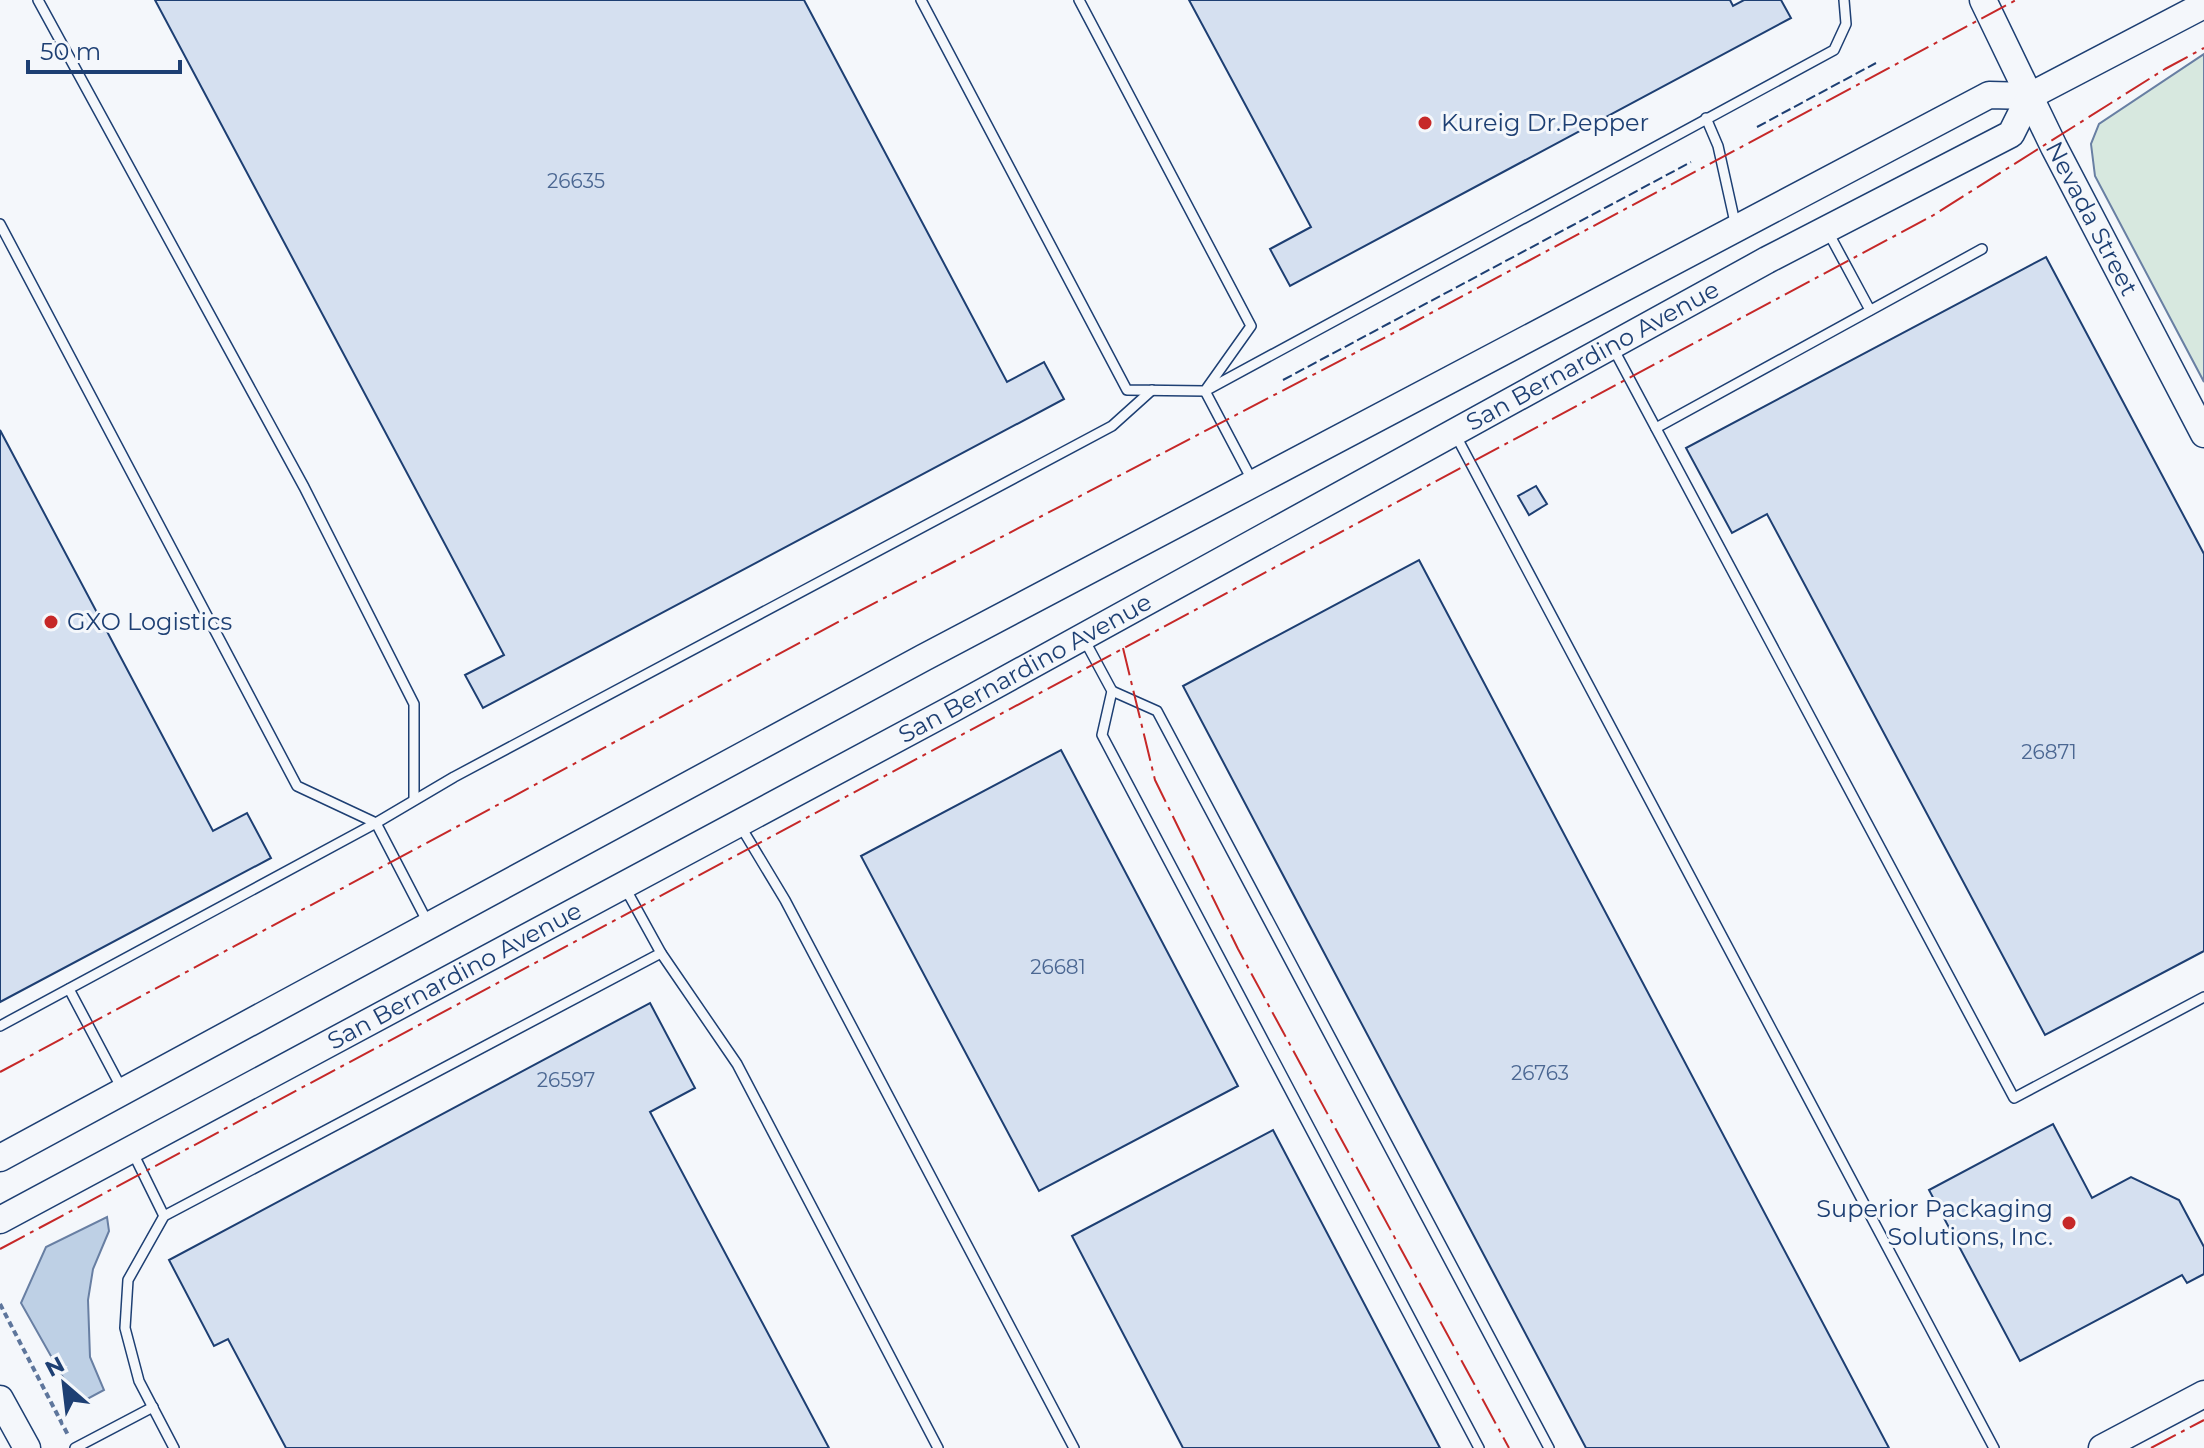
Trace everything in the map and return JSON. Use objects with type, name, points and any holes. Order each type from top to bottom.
[{"type":"main road","name":"Nevada Street","points":[[1983,0],[2054,147],[2204,434]]},
{"type":"main road","name":"San Bernardino Avenue","points":[[0,1158],[909,666],[1989,95],[2030,96],[2204,5]]},
{"type":"main road","name":"San Bernardino Avenue","points":[[0,1220],[740,824],[1826,229],[2011,134],[2030,96]]},
{"type":"main road","points":[[2102,1448],[2204,1394]]},
{"type":"main road","points":[[0,1399],[27,1448]]},
{"type":"lane","points":[[38,0],[304,487],[414,704],[414,799]]},
{"type":"lane","points":[[921,0],[1127,390],[1205,391],[1834,50],[1846,24],[1844,0]]},
{"type":"lane","points":[[1079,0],[1251,326],[1205,391]]},
{"type":"lane","points":[[1706,118],[1718,146],[1737,230]]},
{"type":"lane","points":[[0,224],[297,786],[376,823],[430,926]]},
{"type":"lane","points":[[1826,229],[1870,310]]},
{"type":"lane","points":[[1656,428],[1982,249]]},
{"type":"lane","points":[[1612,345],[2014,1098],[2204,997]]},
{"type":"lane","points":[[0,1026],[376,823],[414,799],[1112,426],[1152,390]]},
{"type":"lane","points":[[1205,391],[1254,484]]},
{"type":"lane","points":[[1455,432],[1994,1448]]},
{"type":"lane","points":[[1083,637],[1112,691],[1157,711],[1549,1448]]},
{"type":"lane","points":[[1112,691],[1102,735],[1479,1448]]},
{"type":"lane","points":[[740,824],[785,900],[1074,1448]]},
{"type":"lane","points":[[624,886],[661,953],[737,1064],[938,1448]]},
{"type":"lane","points":[[174,1448],[139,1381],[125,1328],[128,1280],[164,1216],[661,953]]},
{"type":"lane","points":[[69,989],[123,1091]]},
{"type":"lane","points":[[131,1150],[164,1216]]},
{"type":"lane","points":[[75,1448],[153,1407]]},
{"type":"path","points":[[0,1304],[75,1448]]},
{"type":"shaded area","points":[[2204,54],[2204,382],[2095,176],[2091,144],[2099,124]]},
{"type":"water","points":[[107,1217],[109,1231],[93,1269],[88,1300],[90,1357],[104,1390],[78,1404],[21,1303],[46,1247]]},
{"type":"building","points":[[155,0],[804,0],[1007,382],[1044,362],[1064,399],[483,708],[465,675],[504,655]]},
{"type":"building","name":"Kureig Dr.Pepper","points":[[1189,0],[1730,0],[1733,6],[1744,0],[1781,0],[1791,18],[1290,286],[1270,249],[1311,227]]},
{"type":"building","points":[[2046,257],[2204,554],[2204,951],[2045,1035],[1767,514],[1732,533],[1686,448]]},
{"type":"building","name":"GXO Logistics","points":[[0,430],[213,831],[247,813],[271,858],[0,1002]]},
{"type":"building","points":[[1536,486],[1547,504],[1529,515],[1518,496]]},
{"type":"building","points":[[1419,560],[1889,1448],[1586,1448],[1183,686]]},
{"type":"building","points":[[1061,750],[1238,1086],[1039,1191],[861,856]]},
{"type":"building","points":[[650,1003],[695,1088],[650,1112],[829,1448],[286,1448],[228,1339],[214,1346],[169,1260]]},
{"type":"building","name":"Superior Packaging Solutions, Inc.","points":[[2053,1124],[2092,1198],[2131,1177],[2179,1200],[2204,1247],[2204,1274],[2187,1283],[2182,1275],[2020,1361],[1929,1190]]},
{"type":"building","points":[[1273,1130],[1440,1448],[1183,1448],[1072,1236]]},
{"type":"fence","points":[[1757,127],[1876,63]]},
{"type":"fence","points":[[1283,380],[1691,162]]},
{"type":"power","points":[[0,1072],[842,620],[1403,328],[2016,0]]},
{"type":"power","points":[[0,1249],[1932,216],[2165,69],[2204,48]]},
{"type":"power","points":[[1123,648],[1155,780],[1238,949],[1509,1448]]},
{"type":"power","points":[[2151,1448],[2204,1420]]},
{"type":"place","name":"Kureig Dr.Pepper","points":[[1425,123]]},
{"type":"place","name":"GXO Logistics","points":[[51,622]]},
{"type":"place","name":"Superior Packaging Solutions, Inc.","points":[[2069,1223]]}]
